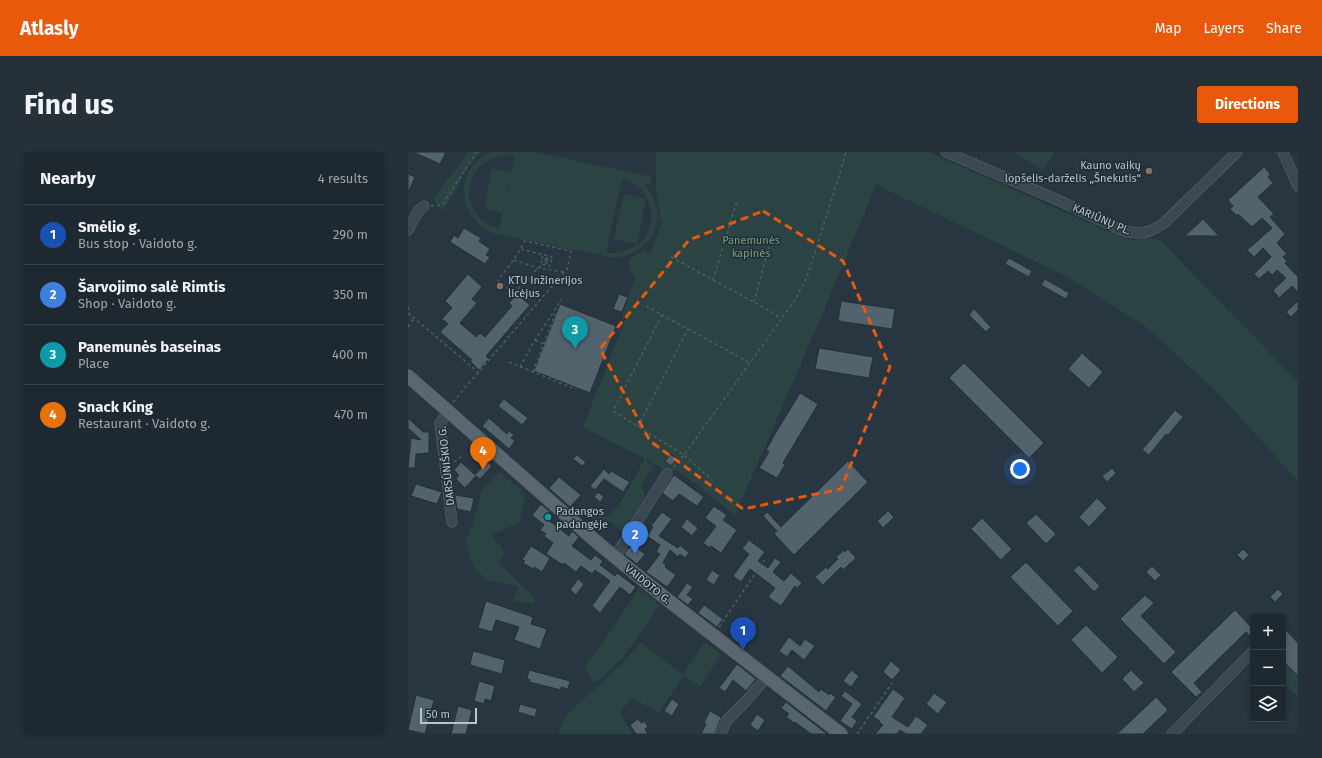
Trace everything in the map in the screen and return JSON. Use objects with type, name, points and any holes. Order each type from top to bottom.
[{"type":"main road","name":"VAIDOTO G.","points":[[408,376],[615,558],[841,734]]},
{"type":"street","name":"KARIŪNŲ PL.","points":[[946,152],[1060,201],[1119,230],[1129,233],[1142,234],[1155,229],[1164,223],[1237,152]]},
{"type":"street","points":[[1283,152],[1298,186]]},
{"type":"street","points":[[408,230],[419,210],[424,206]]},
{"type":"street","name":"DARSŪNIŠKIO G.","points":[[447,411],[440,423],[452,522]]},
{"type":"street","points":[[615,558],[667,474]]},
{"type":"street","points":[[1172,734],[1250,654]]},
{"type":"street","points":[[721,734],[726,721],[748,699],[767,676]]},
{"type":"path","points":[[424,206],[436,207],[442,205],[476,152]]},
{"type":"path","points":[[667,474],[684,455],[795,300],[807,277],[846,152]]},
{"type":"path","points":[[713,280],[737,201]]},
{"type":"path","points":[[754,302],[773,232]]},
{"type":"path","points":[[447,411],[480,368],[567,270],[571,251],[525,241],[514,260],[498,280],[512,292]]},
{"type":"path","points":[[518,289],[539,268],[541,264],[550,266],[550,264],[541,262],[542,260],[551,262],[551,260],[542,259],[542,257],[551,259],[552,257],[521,249]]},
{"type":"path","points":[[671,256],[772,312],[781,319]]},
{"type":"path","points":[[514,260],[539,268],[564,272]]},
{"type":"path","points":[[520,367],[535,340],[562,299]]},
{"type":"path","points":[[646,306],[750,363]]},
{"type":"path","points":[[408,308],[409,314],[478,372]]},
{"type":"path","points":[[533,372],[556,312],[554,311]]},
{"type":"path","points":[[662,315],[613,411],[684,455],[713,481]]},
{"type":"path","points":[[408,327],[414,318]]},
{"type":"path","points":[[638,427],[688,330]]},
{"type":"path","points":[[535,340],[544,344]]},
{"type":"path","points":[[509,362],[576,388]]},
{"type":"path","points":[[445,463],[458,460],[463,455]]},
{"type":"path","points":[[714,635],[765,559]]},
{"type":"path","points":[[857,734],[892,684]]},
{"type":"highlighted area","points":[[763,211],[843,261],[890,367],[841,489],[743,509],[650,441],[600,349],[689,240]]},
{"type":"green space","points":[[468,152],[481,152],[469,165],[444,210],[440,208],[433,199]]},
{"type":"green space","points":[[493,152],[534,152],[652,177],[650,185],[644,184],[652,196],[656,208],[657,219],[655,230],[649,240],[640,249],[629,255],[615,258],[496,234],[483,227],[473,218],[467,206],[464,193],[465,181],[471,169],[480,159]],"holes":[[[504,155],[515,156],[499,229],[485,222],[476,213],[471,202],[469,190],[472,178],[479,168],[489,160]],[[622,179],[634,184],[643,192],[649,202],[651,213],[650,224],[646,235],[638,244],[622,252],[609,253],[606,252]]]},
{"type":"green space","name":"Panemunės kapinės","points":[[656,152],[928,152],[1121,237],[1134,240],[1150,238],[1160,240],[1298,382],[1298,481],[1220,395],[1145,326],[1068,277],[881,187],[877,182],[822,315],[735,515],[677,470],[669,472],[648,461],[647,463],[654,466],[641,485],[646,501],[624,533],[612,522],[602,520],[599,523],[589,516],[580,514],[595,511],[608,517],[620,503],[645,459],[583,427],[626,318],[622,316],[635,278],[630,268],[629,261],[631,258],[644,250],[650,255],[663,221],[659,219],[660,208],[656,193]]},
{"type":"green space","points":[[1014,153],[1054,153],[1044,170]]},
{"type":"green space","points":[[492,169],[511,173],[502,212],[484,208]]},
{"type":"green space","points":[[624,194],[646,199],[637,244],[614,239]]},
{"type":"green space","points":[[499,472],[520,489],[525,498],[519,523],[491,535],[505,553],[499,563],[534,597],[534,603],[513,601],[519,587],[487,580],[473,566],[466,542],[477,511],[481,491]]},
{"type":"green space","points":[[639,588],[659,605],[622,658],[599,680],[592,681],[585,666],[605,640]]},
{"type":"green space","points":[[640,642],[683,675],[659,713],[631,697],[620,714],[633,734],[558,734],[565,718],[571,711],[623,663]]},
{"type":"green space","points":[[705,642],[721,654],[700,687],[683,675]]},
{"type":"green space","points":[[1286,664],[1298,676],[1298,697],[1286,685]]},
{"type":"building","points":[[413,152],[446,152],[440,164]]},
{"type":"building","points":[[1264,167],[1270,174],[1268,177],[1273,183],[1258,197],[1274,214],[1270,217],[1285,234],[1277,243],[1287,254],[1283,257],[1287,261],[1285,263],[1298,277],[1298,292],[1292,286],[1279,298],[1273,290],[1286,278],[1277,270],[1272,275],[1268,271],[1259,279],[1254,274],[1271,257],[1263,248],[1254,257],[1247,250],[1272,228],[1262,218],[1252,227],[1230,209],[1233,206],[1228,200]]},
{"type":"building","points":[[408,174],[415,177],[408,193]]},
{"type":"building","points":[[1203,219],[1219,236],[1185,236]]},
{"type":"building","points":[[464,228],[481,238],[479,241],[490,249],[486,255],[490,257],[485,264],[450,242],[454,235],[458,238]]},
{"type":"building","points":[[1009,258],[1032,271],[1029,277],[1005,264]]},
{"type":"building","points":[[468,274],[482,287],[472,299],[477,303],[460,323],[476,337],[480,333],[485,337],[512,306],[509,303],[517,294],[530,305],[486,356],[489,359],[479,370],[470,361],[472,360],[440,332],[448,324],[442,319],[452,308],[445,301]]},
{"type":"building","points":[[1045,279],[1069,293],[1066,299],[1041,285]]},
{"type":"building","points":[[619,294],[628,297],[622,312],[613,309]]},
{"type":"building","points":[[841,301],[895,309],[892,329],[838,321]]},
{"type":"building","points":[[1298,301],[1298,310],[1291,317],[1286,312]]},
{"type":"building","points":[[560,304],[616,326],[590,393],[534,371]]},
{"type":"building","points":[[974,309],[991,327],[986,332],[969,315]]},
{"type":"building","points":[[819,348],[873,357],[869,378],[815,369]]},
{"type":"building","points":[[1082,353],[1103,372],[1089,388],[1068,369]]},
{"type":"building","points":[[964,363],[1044,443],[1029,458],[949,378]]},
{"type":"building","points":[[800,393],[818,404],[783,463],[785,465],[777,478],[759,468],[769,452],[766,450],[772,439]]},
{"type":"building","points":[[504,399],[528,418],[522,425],[498,406]]},
{"type":"building","points":[[1175,410],[1183,417],[1168,435],[1166,434],[1149,455],[1142,450]]},
{"type":"building","points":[[408,418],[423,432],[429,432],[429,453],[416,454],[415,468],[408,468],[411,438],[421,440],[408,428]]},
{"type":"building","points":[[489,418],[507,434],[509,431],[514,435],[511,438],[515,441],[509,449],[482,426]]},
{"type":"building","points":[[670,454],[676,458],[672,466],[665,462]]},
{"type":"building","points":[[577,455],[586,462],[582,466],[573,459]]},
{"type":"building","points":[[487,461],[492,466],[480,479],[476,476],[465,488],[456,479],[459,475],[454,470],[461,462],[475,475]]},
{"type":"building","points":[[848,461],[868,482],[794,555],[774,534],[777,531],[763,516],[767,512],[781,527]]},
{"type":"building","points":[[1112,468],[1116,473],[1107,482],[1102,476]]},
{"type":"building","points":[[604,469],[609,474],[611,471],[630,482],[623,492],[604,479],[595,490],[590,486]]},
{"type":"building","points":[[674,475],[704,497],[697,506],[679,494],[673,501],[662,493]]},
{"type":"building","points":[[559,477],[581,495],[570,507],[549,488]]},
{"type":"building","points":[[416,484],[442,492],[437,504],[411,496]]},
{"type":"building","points":[[598,492],[604,497],[600,502],[594,497]]},
{"type":"building","points":[[455,495],[474,498],[471,512],[457,509]]},
{"type":"building","points":[[1097,498],[1107,508],[1089,527],[1079,517]]},
{"type":"building","points":[[541,504],[551,513],[547,519],[569,536],[572,531],[579,537],[572,546],[591,560],[595,555],[603,561],[600,565],[615,576],[617,573],[636,587],[630,595],[620,587],[600,613],[592,606],[610,581],[595,570],[592,574],[581,566],[576,572],[564,563],[563,565],[546,554],[553,543],[544,536],[546,534],[540,530],[544,525],[532,515]]},
{"type":"building","points":[[714,506],[727,515],[723,520],[737,530],[721,553],[711,546],[710,548],[703,543],[716,526],[705,518]]},
{"type":"building","points":[[888,511],[894,517],[883,528],[877,521]]},
{"type":"building","points":[[662,512],[672,519],[659,536],[678,548],[680,545],[689,553],[685,558],[680,554],[678,557],[670,550],[663,563],[666,565],[665,567],[676,575],[667,587],[646,572],[660,554],[656,552],[660,545],[647,536],[653,527],[651,526]]},
{"type":"building","points":[[1036,514],[1056,534],[1046,544],[1026,523]]},
{"type":"building","points":[[982,518],[1012,549],[1001,560],[971,529]]},
{"type":"building","points":[[687,519],[698,528],[692,536],[681,527]]},
{"type":"building","points":[[749,540],[765,552],[758,561],[768,568],[775,558],[781,562],[773,572],[784,581],[791,573],[802,583],[797,588],[795,586],[781,606],[768,597],[775,588],[750,569],[741,582],[733,576],[749,554],[742,549]]},
{"type":"building","points":[[632,544],[645,554],[637,564],[624,554]]},
{"type":"building","points":[[531,546],[550,558],[542,572],[523,563],[525,561],[522,560]]},
{"type":"building","points":[[848,549],[856,558],[843,570],[841,567],[823,585],[815,577],[826,567],[828,569],[838,559],[836,557],[844,550],[845,552]]},
{"type":"building","points":[[1243,549],[1249,555],[1243,561],[1237,555]]},
{"type":"building","points":[[1026,562],[1073,611],[1058,626],[1010,577]]},
{"type":"building","points":[[1079,565],[1100,586],[1094,592],[1073,570]]},
{"type":"building","points":[[1152,566],[1161,575],[1155,581],[1146,572]]},
{"type":"building","points":[[712,570],[720,575],[714,585],[706,580]]},
{"type":"building","points":[[578,579],[584,584],[576,595],[570,590]]},
{"type":"building","points":[[687,583],[693,587],[687,595],[693,599],[688,605],[677,597]]},
{"type":"building","points":[[1278,589],[1283,594],[1275,602],[1270,597]]},
{"type":"building","points":[[1145,595],[1154,603],[1141,616],[1176,652],[1164,664],[1120,619]]},
{"type":"building","points":[[486,601],[533,617],[531,624],[547,629],[540,649],[514,640],[519,627],[496,620],[492,632],[478,628]]},
{"type":"building","points":[[704,605],[723,619],[717,627],[698,613]]},
{"type":"building","points":[[1235,610],[1250,626],[1250,636],[1246,632],[1194,683],[1202,692],[1196,697],[1171,672]]},
{"type":"building","points":[[1086,625],[1118,657],[1102,673],[1071,640]]},
{"type":"building","points":[[1286,630],[1298,643],[1298,676],[1286,664]]},
{"type":"building","points":[[789,637],[800,646],[805,639],[815,646],[804,660],[792,650],[787,657],[779,651]]},
{"type":"building","points":[[473,651],[505,660],[502,674],[470,665]]},
{"type":"building","points":[[891,661],[901,670],[892,680],[883,672]]},
{"type":"building","points":[[737,664],[756,679],[746,691],[733,680],[725,692],[719,688]]},
{"type":"building","points":[[788,666],[819,692],[821,689],[829,695],[830,693],[836,697],[826,711],[780,676]]},
{"type":"building","points":[[529,670],[570,681],[568,689],[561,687],[561,690],[529,682],[530,680],[527,679]]},
{"type":"building","points":[[851,670],[859,676],[851,687],[843,681]]},
{"type":"building","points":[[1131,670],[1144,683],[1134,692],[1122,679]]},
{"type":"building","points":[[479,681],[495,686],[491,701],[485,699],[484,704],[474,701]]},
{"type":"building","points":[[893,689],[905,698],[892,717],[908,727],[916,716],[928,725],[921,734],[906,734],[900,730],[897,734],[875,734],[883,725],[879,722],[880,721],[873,717]]},
{"type":"building","points":[[845,691],[862,704],[852,717],[857,721],[852,729],[840,721],[852,704],[841,696]]},
{"type":"building","points":[[934,693],[947,702],[938,714],[926,704]]},
{"type":"building","points":[[416,695],[434,700],[425,734],[408,730]]},
{"type":"building","points":[[1156,697],[1168,710],[1143,734],[1117,734]]},
{"type":"building","points":[[672,699],[679,704],[672,716],[664,711]]},
{"type":"building","points":[[786,702],[827,734],[811,734],[786,717],[789,714],[781,708]]},
{"type":"building","points":[[520,704],[537,709],[535,717],[518,712]]},
{"type":"building","points":[[458,706],[472,710],[466,734],[451,734]]},
{"type":"building","points":[[710,711],[721,717],[715,734],[701,734],[706,724],[704,722]]},
{"type":"building","points":[[757,714],[765,720],[758,731],[750,725]]},
{"type":"building","points":[[638,719],[641,723],[644,721],[648,727],[645,729],[648,734],[636,734],[630,725]]},
{"type":"place","name":"Kauno vaikų lopšelis-darželis „Šnekutis“","points":[[1149,171]]},
{"type":"place","name":"KTU Inžinerijos licėjus","points":[[500,286]]},
{"type":"place","name":"Panemunės baseinas","points":[[575,349]]},
{"type":"place","name":"Snack King","points":[[483,470]]},
{"type":"place","name":"Padangos padangėje","points":[[548,517]]},
{"type":"place","name":"Šarvojimo salė Rimtis","points":[[635,554]]},
{"type":"place","name":"Smėlio g.","points":[[743,650]]}]
